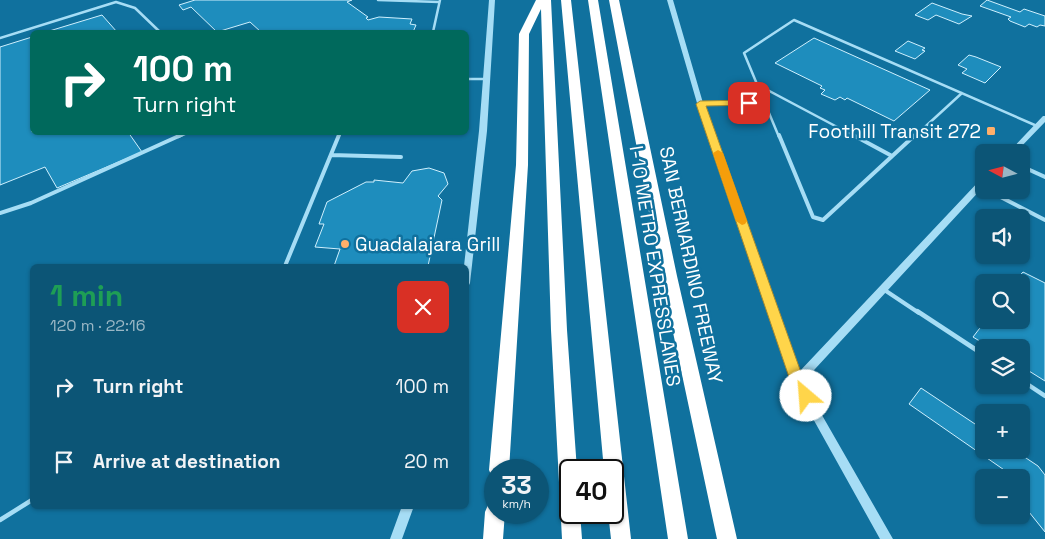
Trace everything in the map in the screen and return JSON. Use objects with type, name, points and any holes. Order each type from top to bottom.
[{"type":"highway","points":[[499,459],[522,165],[524,34],[541,0]]},
{"type":"highway","points":[[546,0],[559,330],[567,459]]},
{"type":"highway","points":[[566,0],[621,539]]},
{"type":"highway","name":"I-10 METRO EXPRESSLANES","points":[[593,0],[678,539]]},
{"type":"highway","name":"SAN BERNARDINO FREEWAY","points":[[614,0],[669,276],[727,539]]},
{"type":"highway","points":[[704,437],[735,539]]},
{"type":"highway","points":[[493,539],[494,524]]},
{"type":"highway","points":[[571,524],[572,539]]},
{"type":"street","points":[[468,264],[483,131],[492,0]]},
{"type":"street","points":[[670,0],[700,104],[797,380],[887,539]]},
{"type":"street","points":[[1020,144],[1045,118]]},
{"type":"street","points":[[797,380],[911,257],[975,195]]},
{"type":"street","points":[[396,539],[407,509]]},
{"type":"lane","points":[[378,0],[439,1],[433,30]]},
{"type":"lane","points":[[0,38],[116,2],[131,4],[136,7],[158,30]]},
{"type":"lane","points":[[962,93],[823,220],[818,220],[813,217],[744,53],[796,20],[962,93],[1037,126]]},
{"type":"lane","points":[[469,79],[487,80]]},
{"type":"lane","points":[[758,85],[892,156]]},
{"type":"lane","points":[[700,104],[766,103]]},
{"type":"lane","points":[[0,213],[31,203],[181,135]]},
{"type":"lane","points":[[286,264],[339,135]]},
{"type":"lane","points":[[331,155],[401,157]]},
{"type":"lane","points":[[1030,170],[1045,177]]},
{"type":"lane","points":[[1007,199],[1045,220]]},
{"type":"lane","points":[[882,288],[975,349]]},
{"type":"lane","points":[[1030,386],[1045,396]]},
{"type":"lane","points":[[0,520],[30,501]]},
{"type":"building","points":[[195,0],[352,0],[347,2],[368,17],[366,18],[368,20],[379,17],[412,19],[410,24],[416,25],[414,30],[259,30],[250,22],[224,30],[215,30],[191,7],[183,10],[179,5]]},
{"type":"building","points":[[987,0],[1020,12],[1024,9],[1045,16],[1045,26],[1040,25],[1037,27],[1029,24],[1025,27],[1010,21],[1008,19],[1011,17],[980,6]]},
{"type":"building","points":[[932,3],[972,16],[959,24],[936,15],[928,20],[915,15]]},
{"type":"building","points":[[102,15],[115,30],[53,30]]},
{"type":"building","points":[[30,38],[30,135],[130,135],[142,152],[57,188],[45,167],[0,185],[0,47]]},
{"type":"building","points":[[814,38],[930,90],[894,121],[847,98],[845,100],[840,97],[835,100],[821,94],[825,90],[820,88],[822,86],[775,63]]},
{"type":"building","points":[[908,41],[925,48],[922,50],[925,51],[915,59],[895,51]]},
{"type":"building","points":[[969,55],[1001,67],[985,83],[962,73],[967,69],[958,65]]},
{"type":"building","points":[[429,168],[444,173],[448,184],[438,196],[442,200],[428,264],[335,264],[340,249],[315,247],[324,224],[319,224],[327,202],[366,182],[374,182],[374,180],[403,183],[412,171]]},
{"type":"building","points":[[1030,276],[1045,283],[1045,381],[1030,372],[1030,339],[976,339],[973,337],[979,329],[1030,329]]},
{"type":"building","points":[[921,388],[975,424],[975,450],[909,404]]},
{"type":"building","points":[[988,459],[1028,459],[1038,466],[1045,475],[1045,532],[1030,513],[1030,469],[1003,469]]},
{"type":"slow traffic","points":[[718,153],[742,221]]},
{"type":"place","name":"Foothill Transit 272","points":[[991,131]]},
{"type":"place","name":"Guadalajara Grill","points":[[345,244]]},
{"type":"route","points":[[749,103],[700,104],[797,380],[806,396]]}]
